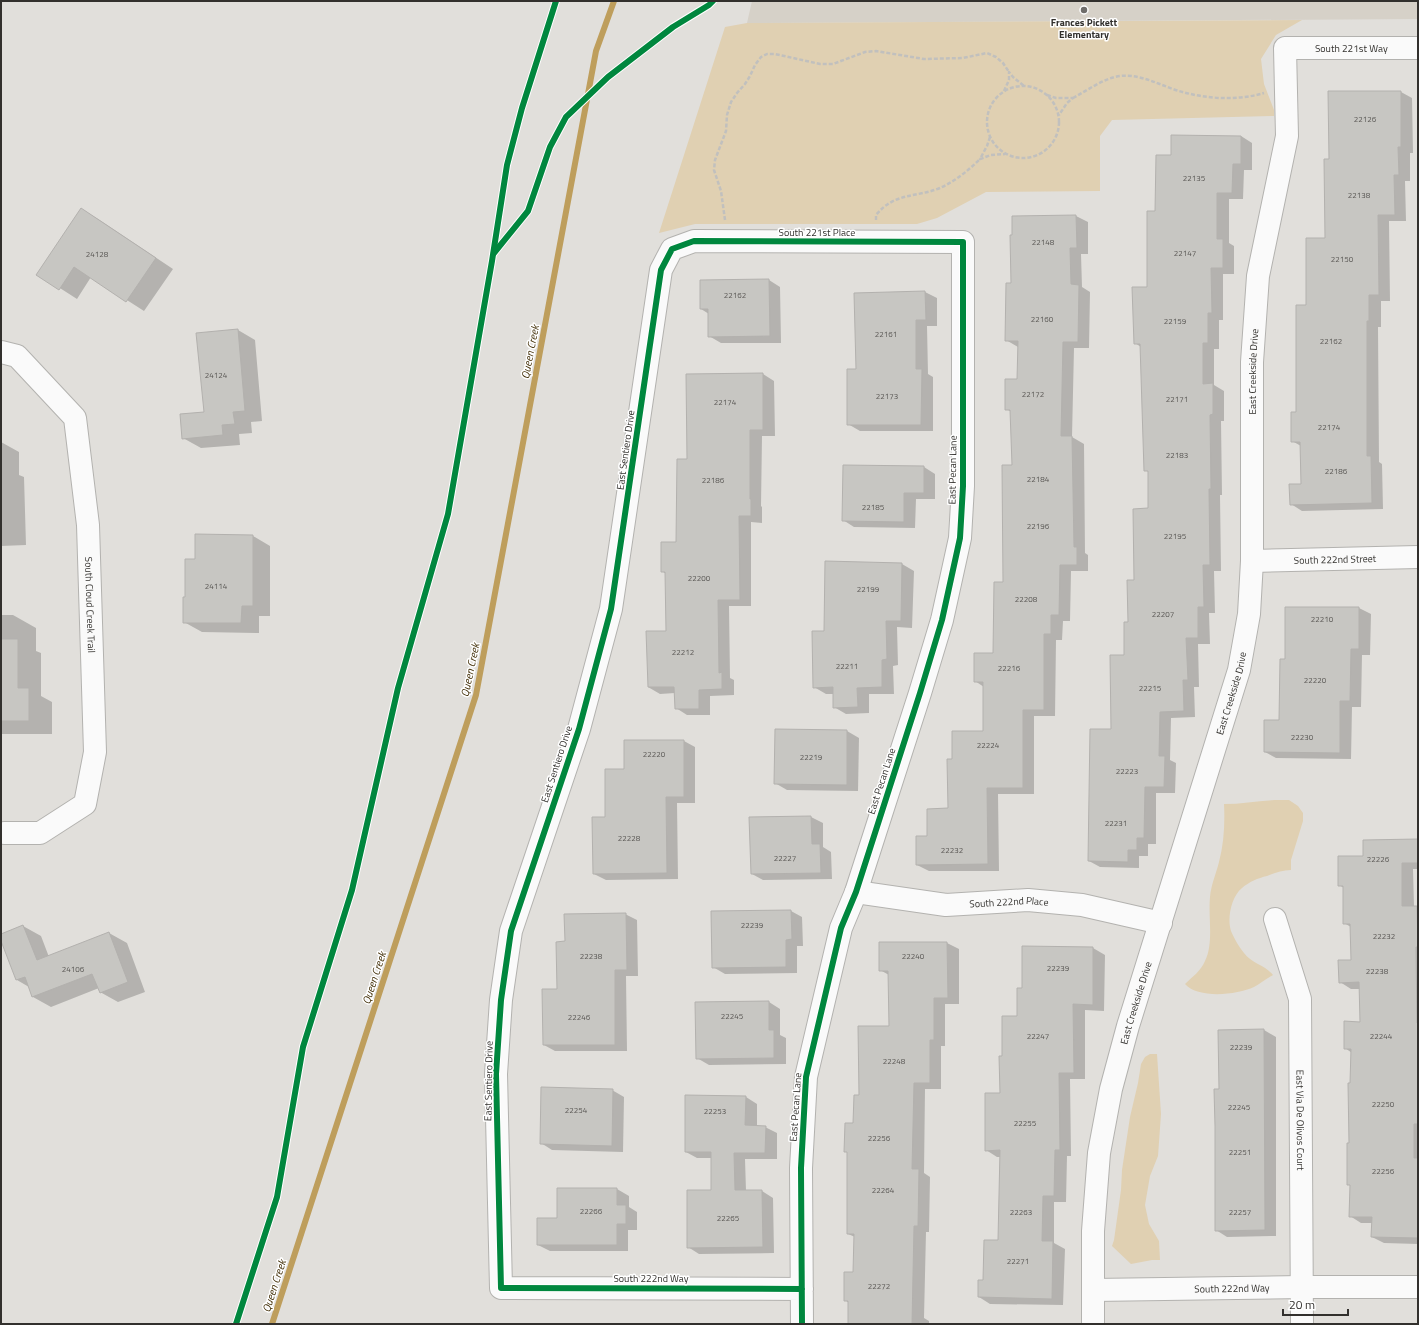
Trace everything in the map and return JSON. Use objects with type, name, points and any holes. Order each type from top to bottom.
[{"type":"street","name":"South 221st Way","points":[[1286,48],[1418,48]]},
{"type":"street","name":"East Creekside Drive","points":[[1093,1324],[1093,1232],[1099,1153],[1110,1089],[1128,1026],[1239,670],[1249,614],[1252,561],[1252,362],[1257,283],[1287,136],[1286,48]]},
{"type":"street","name":"South 221st Place","points":[[672,249],[694,241],[963,242]]},
{"type":"street","name":"East Pecan Lane","points":[[802,1324],[801,1168],[806,1077],[841,928],[856,892],[940,628],[960,538],[963,486],[963,242]]},
{"type":"street","name":"East Sentiero Drive","points":[[501,1288],[496,1074],[501,1000],[511,931],[579,729],[612,609],[661,270],[672,249]]},
{"type":"street","name":"South Cloud Creek Trail","points":[[1,352],[17,356],[75,418],[88,525],[95,752],[85,804],[40,833],[4,833]]},
{"type":"street","name":"South 222nd Street","points":[[1252,561],[1418,557]]},
{"type":"street","name":"South 222nd Place","points":[[856,892],[946,905],[1028,900],[1082,905],[1161,923]]},
{"type":"street","name":"East Via De Olivos Court","points":[[1275,920],[1300,999],[1302,1324]]},
{"type":"street","name":"South 222nd Way","points":[[1093,1290],[1418,1287]]},
{"type":"street","name":"South 222nd Way","points":[[501,1288],[802,1289]]},
{"type":"path","points":[[731,241],[721,191],[714,170],[715,160],[726,131],[727,115],[731,102],[745,84],[761,57],[767,54],[775,54],[820,64],[833,64],[865,52],[876,51],[924,59],[942,60],[963,58],[987,53],[996,56],[1013,77],[1025,86]]},
{"type":"path","points":[[1004,92],[1009,80],[1009,72]]},
{"type":"path","points":[[1058,116],[1067,103],[1073,98],[1104,81],[1118,76],[1132,76],[1179,91],[1218,98],[1257,96],[1286,87]]},
{"type":"path","points":[[1047,95],[1054,104],[1058,116],[1059,127],[1049,148],[1039,155],[1028,158],[1016,158],[1005,154],[996,146],[990,136],[987,126],[987,116],[996,98],[1014,87],[1025,86],[1056,98],[1073,98]]},
{"type":"path","points":[[878,242],[876,215],[882,207],[891,201],[940,188],[959,177],[980,159],[987,146],[990,136]]},
{"type":"path","points":[[980,159],[991,155],[1005,154]]},
{"type":"shaded area","name":"Frances Pickett Elementary","points":[[752,1],[1418,1],[1418,19],[747,23]]},
{"type":"shaded area","points":[[1302,20],[1276,35],[1261,59],[1264,84],[1274,110],[1274,116],[1112,120],[1100,136],[1100,191],[986,192],[937,218],[917,224],[695,224],[659,233],[725,27],[747,23]]},
{"type":"shaded area","points":[[1289,800],[1298,806],[1303,813],[1303,821],[1291,860],[1291,870],[1282,871],[1260,878],[1242,888],[1235,897],[1229,920],[1231,931],[1244,953],[1273,975],[1247,990],[1228,994],[1208,994],[1191,989],[1185,984],[1199,971],[1208,954],[1210,938],[1210,897],[1222,848],[1224,804]]},
{"type":"shaded area","points":[[1150,1054],[1157,1054],[1161,1114],[1158,1156],[1150,1176],[1145,1205],[1149,1224],[1159,1241],[1160,1260],[1131,1264],[1112,1246],[1130,1117],[1141,1064],[1145,1057]]},
{"type":"building","points":[[1328,91],[1401,91],[1401,147],[1398,147],[1399,175],[1394,175],[1395,215],[1378,215],[1379,295],[1369,295],[1369,321],[1367,321],[1367,456],[1371,456],[1372,503],[1290,505],[1289,484],[1301,484],[1300,442],[1291,442],[1291,412],[1296,412],[1296,305],[1306,305],[1306,238],[1325,238],[1324,159],[1329,159]]},
{"type":"building","points":[[1171,135],[1241,136],[1241,164],[1233,164],[1232,193],[1217,193],[1217,239],[1223,239],[1223,268],[1211,268],[1212,313],[1208,313],[1208,343],[1203,343],[1203,384],[1213,383],[1213,414],[1210,415],[1210,565],[1203,565],[1204,607],[1198,607],[1198,638],[1186,638],[1188,680],[1183,680],[1184,711],[1160,712],[1159,756],[1165,756],[1164,787],[1145,787],[1144,838],[1137,838],[1137,850],[1128,850],[1128,862],[1088,861],[1090,729],[1111,729],[1110,655],[1124,655],[1124,622],[1128,622],[1127,580],[1134,580],[1133,509],[1148,508],[1148,471],[1144,471],[1140,344],[1134,344],[1132,287],[1147,287],[1147,211],[1155,211],[1156,155],[1171,155]]},
{"type":"building","points":[[81,208],[156,258],[126,302],[74,267],[59,290],[36,275]]},
{"type":"building","points":[[1076,215],[1077,248],[1070,248],[1071,284],[1079,285],[1078,342],[1063,342],[1061,436],[1072,436],[1074,547],[1077,547],[1077,565],[1060,565],[1059,615],[1051,615],[1051,634],[1044,634],[1044,710],[1023,710],[1023,788],[987,788],[988,864],[916,865],[916,836],[927,836],[927,809],[948,808],[947,759],[952,759],[952,731],[983,731],[983,682],[974,682],[974,653],[993,653],[994,582],[1003,582],[1002,465],[1012,465],[1010,410],[1005,410],[1005,379],[1017,379],[1018,341],[1005,341],[1006,283],[1011,283],[1010,235],[1012,235],[1012,216]]},
{"type":"building","points":[[769,279],[770,336],[708,337],[708,309],[700,309],[700,280]]},
{"type":"building","points":[[925,291],[926,320],[916,320],[916,369],[922,369],[921,425],[847,425],[847,369],[856,369],[854,293]]},
{"type":"building","points":[[238,329],[245,411],[233,412],[235,424],[222,425],[223,435],[182,439],[180,414],[204,412],[196,333]]},
{"type":"building","points":[[763,373],[763,430],[750,430],[751,516],[739,516],[740,600],[718,600],[719,673],[722,672],[722,689],[699,690],[699,709],[675,709],[674,687],[648,687],[646,631],[666,631],[665,572],[661,572],[661,542],[676,542],[677,459],[687,459],[686,374]]},
{"type":"building","points":[[843,465],[924,466],[924,493],[904,493],[904,522],[842,521]]},
{"type":"building","points":[[195,534],[253,535],[253,606],[242,606],[241,623],[183,623],[185,559],[195,559]]},
{"type":"building","points":[[825,561],[902,563],[901,621],[886,621],[887,659],[882,660],[882,687],[857,688],[858,707],[833,708],[833,687],[813,688],[812,631],[824,631]]},
{"type":"building","points":[[1285,607],[1359,607],[1359,649],[1351,649],[1350,701],[1340,701],[1340,753],[1264,752],[1264,720],[1279,720],[1280,659],[1285,659]]},
{"type":"building","points":[[1,639],[18,639],[18,688],[29,688],[29,721],[1,721]]},
{"type":"building","points":[[775,729],[847,730],[847,785],[774,784]]},
{"type":"building","points":[[624,740],[684,740],[684,797],[666,797],[667,873],[593,874],[592,817],[605,817],[605,769],[624,769]]},
{"type":"building","points":[[811,816],[812,844],[820,844],[821,873],[751,874],[749,817]]},
{"type":"building","points":[[1418,839],[1418,863],[1402,863],[1402,906],[1417,906],[1418,1124],[1414,1124],[1414,1158],[1418,1158],[1418,1238],[1371,1237],[1372,1217],[1349,1217],[1350,1185],[1347,1185],[1347,1143],[1349,1143],[1348,1083],[1350,1083],[1351,1049],[1344,1049],[1344,1021],[1360,1022],[1359,982],[1339,983],[1338,960],[1351,960],[1350,924],[1343,924],[1343,886],[1338,886],[1338,856],[1363,856],[1363,840]]},
{"type":"building","points":[[791,910],[792,939],[786,940],[786,967],[712,968],[711,911]]},
{"type":"building","points":[[626,913],[627,970],[615,970],[615,1045],[543,1045],[542,989],[557,989],[556,942],[565,941],[564,914]]},
{"type":"building","points":[[23,925],[37,960],[109,932],[128,982],[100,993],[92,974],[32,997],[25,977],[16,980],[1,941],[1,934]]},
{"type":"building","points":[[879,942],[947,942],[948,998],[934,998],[934,1040],[930,1040],[930,1083],[914,1083],[912,1169],[919,1169],[918,1226],[914,1226],[912,1324],[848,1324],[848,1301],[844,1301],[844,1272],[853,1272],[854,1234],[847,1234],[847,1152],[844,1152],[845,1123],[853,1123],[854,1095],[859,1095],[858,1026],[889,1026],[888,971],[879,971]]},
{"type":"building","points":[[1022,946],[1093,947],[1093,1005],[1073,1004],[1074,1073],[1059,1073],[1060,1150],[1055,1150],[1054,1196],[1043,1196],[1042,1241],[1053,1241],[1052,1299],[978,1297],[978,1280],[983,1280],[984,1240],[998,1240],[1000,1150],[985,1151],[985,1093],[1000,1093],[999,1056],[1002,1056],[1002,1016],[1017,1016],[1017,988],[1022,988]]},
{"type":"building","points":[[769,1001],[769,1030],[774,1030],[774,1058],[696,1059],[695,1002]]},
{"type":"building","points":[[1264,1029],[1265,1230],[1215,1231],[1214,1089],[1219,1089],[1218,1030]]},
{"type":"building","points":[[541,1087],[613,1089],[612,1146],[540,1144]]},
{"type":"building","points":[[685,1095],[746,1096],[745,1125],[766,1126],[765,1153],[734,1153],[735,1190],[762,1190],[763,1247],[687,1248],[687,1190],[711,1190],[711,1152],[685,1152]]},
{"type":"building","points":[[557,1188],[617,1188],[617,1205],[626,1205],[626,1224],[617,1224],[617,1245],[537,1245],[537,1218],[557,1218]]},
{"type":"waterway","name":"Queen Creek","points":[[272,1324],[476,695],[596,51],[614,1]]},
{"type":"cycle path","points":[[236,1324],[277,1197],[303,1047],[352,890],[398,688],[448,514],[492,261],[507,165],[522,108],[556,1]]},
{"type":"cycle path","points":[[494,253],[528,211],[550,147],[566,117],[608,77],[673,27],[713,1]]},
{"type":"cycle path","points":[[802,1289],[501,1288],[496,1074],[501,1000],[511,931],[579,729],[611,609],[661,270],[672,249],[694,241],[963,242],[963,486],[960,538],[942,620],[920,693],[856,892],[841,928],[806,1077],[801,1168],[802,1324]]},
{"type":"place","name":"Frances Pickett Elementary","points":[[1084,10]]}]
